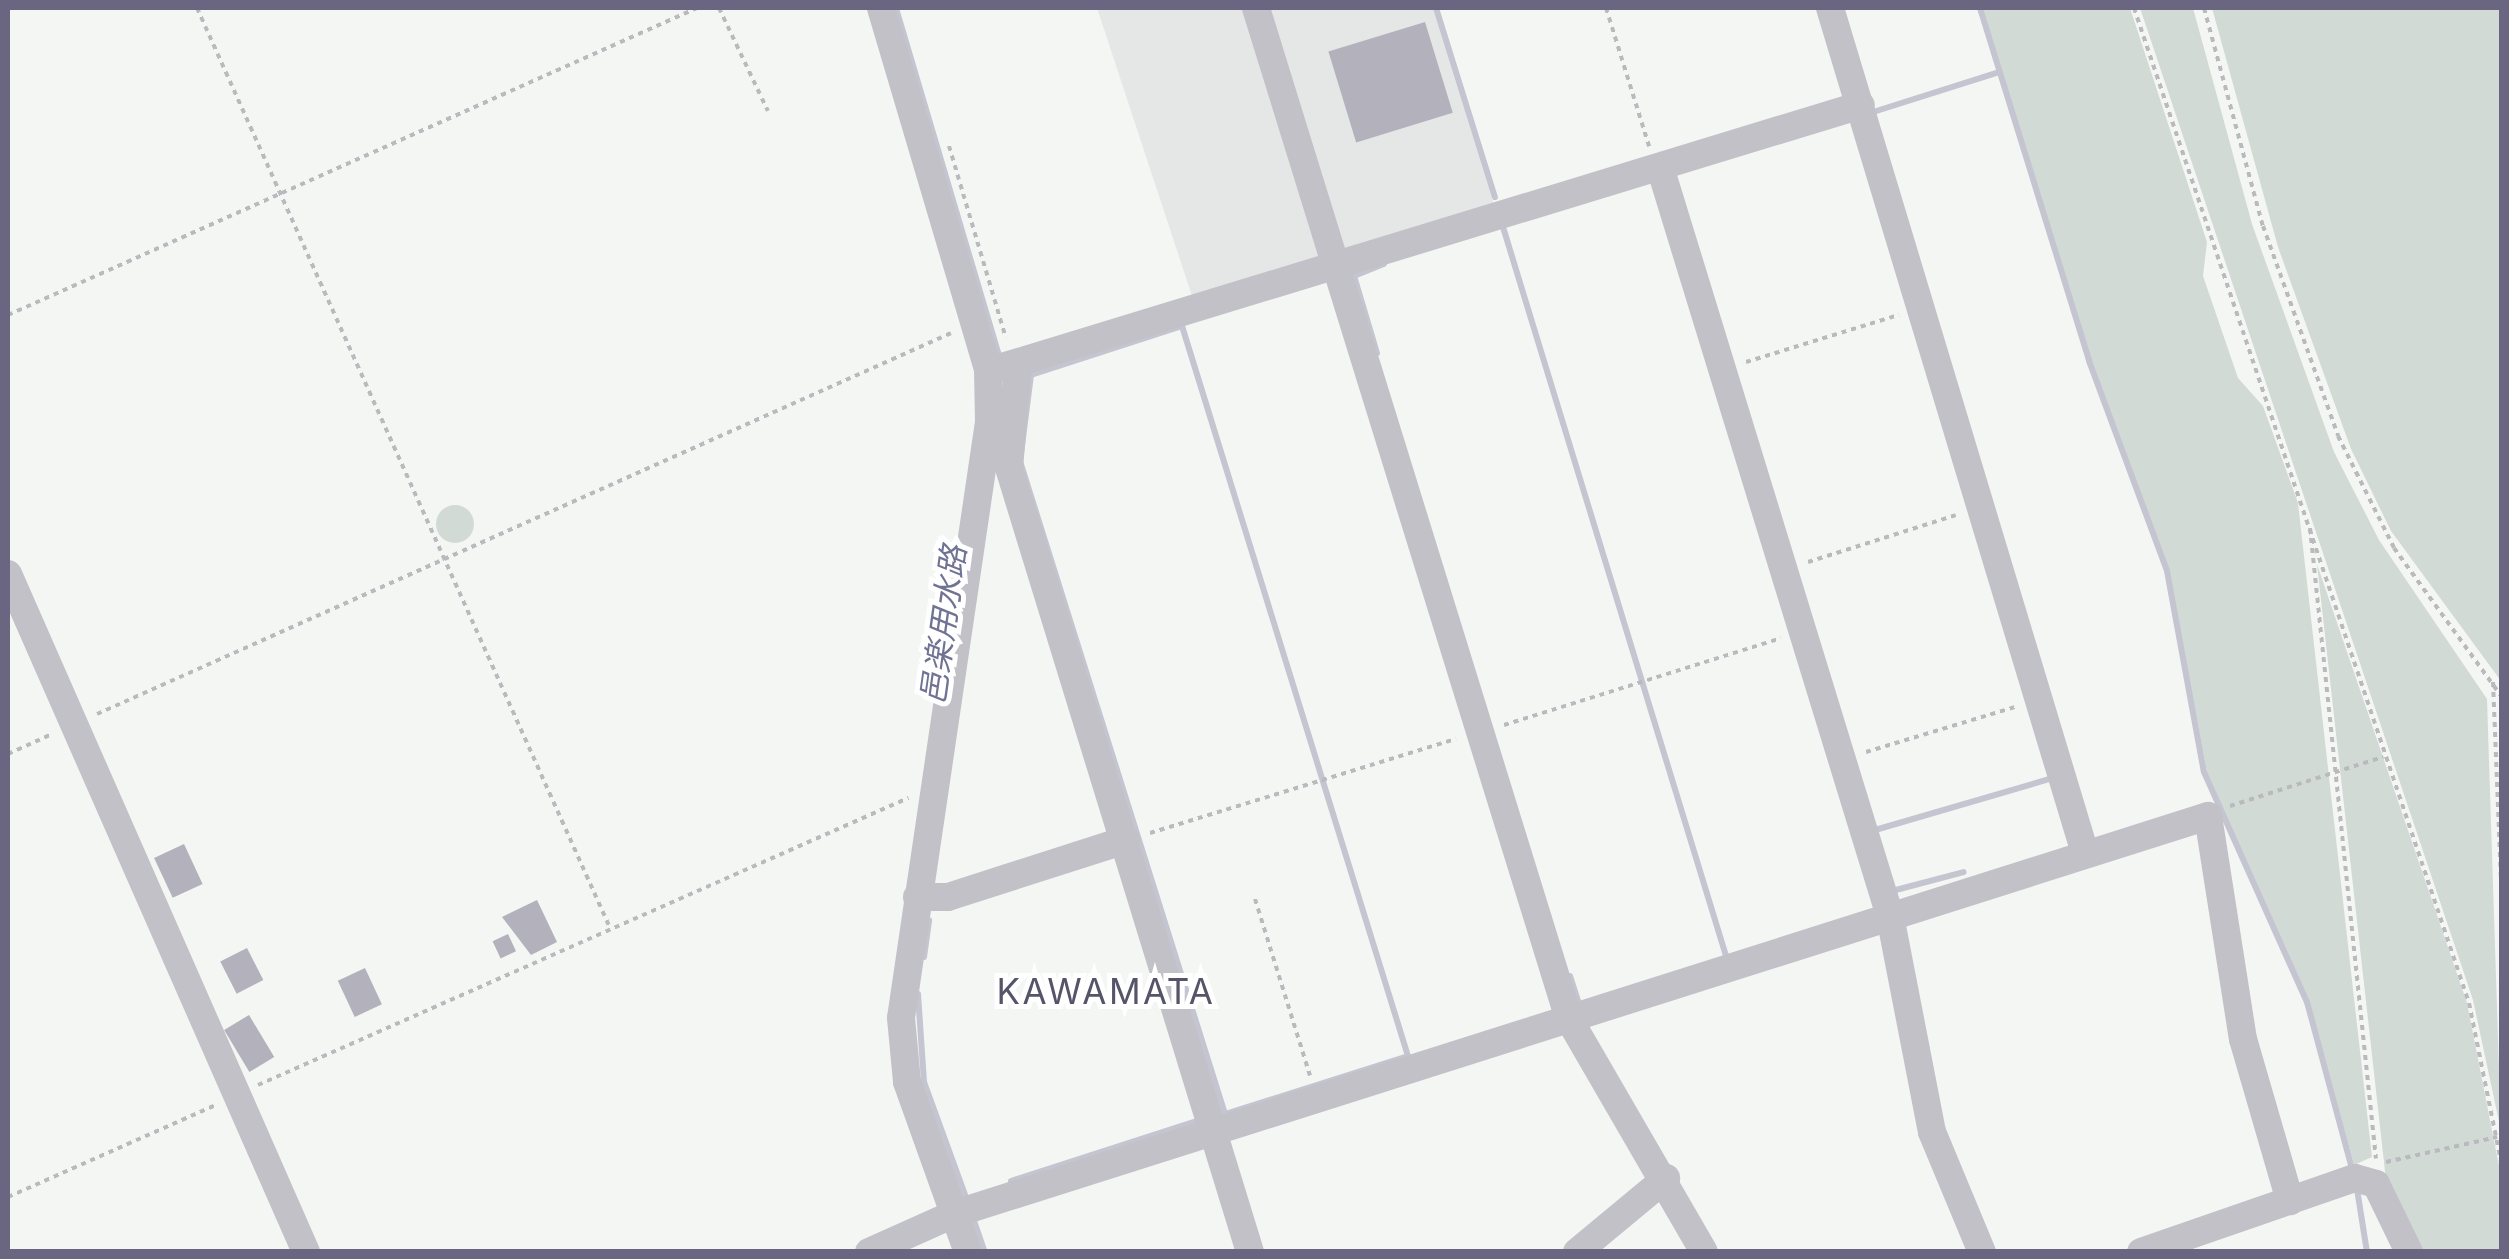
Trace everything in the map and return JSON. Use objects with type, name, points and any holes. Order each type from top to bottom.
[{"type":"street","points":[[881,8],[978,321],[1005,367],[1009,468],[1250,1252]]},
{"type":"street","points":[[1256,8],[1570,1018],[1666,1178],[1704,1252]]},
{"type":"street","points":[[1830,8],[2084,850]]},
{"type":"street","points":[[1005,367],[1861,105]]},
{"type":"street","points":[[1658,167],[1890,916],[1932,1132],[1982,1252]]},
{"type":"street","points":[[968,1252],[907,1082],[901,1018],[989,422],[1005,367]]},
{"type":"street","points":[[8,574],[306,1252]]},
{"type":"street","points":[[870,1252],[954,1214],[1890,916],[2084,850],[2208,816],[2243,1039],[2290,1201]]},
{"type":"street","points":[[917,897],[948,898],[1126,840]]},
{"type":"street","points":[[1577,1252],[1666,1178]]},
{"type":"street","points":[[2142,1252],[2341,1182],[2376,1184],[2409,1252]]},
{"type":"path","points":[[197,8],[610,928]]},
{"type":"path","points":[[8,315],[697,8]]},
{"type":"path","points":[[719,8],[768,111]]},
{"type":"path","points":[[1606,8],[1658,167]]},
{"type":"path","points":[[2134,8],[2469,1003],[2502,1166]]},
{"type":"path","points":[[2204,8],[2263,226],[2338,436],[2394,548],[2502,696]]},
{"type":"path","points":[[947,138],[1005,367]]},
{"type":"path","points":[[1722,370],[1922,308]]},
{"type":"path","points":[[8,754],[978,321]]},
{"type":"path","points":[[1784,569],[1982,507]]},
{"type":"path","points":[[2310,522],[2332,772],[2377,1164],[2497,1137]]},
{"type":"path","points":[[2493,680],[2502,907]]},
{"type":"path","points":[[1842,759],[2039,700]]},
{"type":"path","points":[[2219,810],[2384,756]]},
{"type":"path","points":[[8,1197],[935,786]]},
{"type":"path","points":[[1256,899],[1317,1099]]},
{"type":"shaded area","points":[[1097,8],[1433,8],[1494,205],[1193,299]]},
{"type":"shaded area","points":[[1983,8],[2130,8],[2207,242],[2203,276],[2238,378],[2263,406],[2298,503],[2372,1157],[2354,1165],[2310,1004],[2207,772],[2168,567],[2093,368]]},
{"type":"shaded area","points":[[2140,8],[2193,8],[2252,224],[2334,452],[2379,540],[2487,699],[2501,1131],[2473,1000]]},
{"type":"shaded area","points":[[2212,8],[2501,8],[2501,681],[2391,531],[2351,449],[2278,247]]},
{"type":"shaded area","points":[[455,505],[468,511],[474,524],[468,537],[455,543],[442,537],[436,524],[442,511]]},
{"type":"shaded area","points":[[2317,564],[2467,1003],[2499,1166],[2501,1251],[2416,1251],[2387,1189]]},
{"type":"building","points":[[1425,22],[1453,113],[1356,142],[1328,52]]},
{"type":"building","points":[[184,844],[203,884],[173,898],[154,858]]},
{"type":"building","points":[[537,900],[557,942],[531,955],[502,917]]},
{"type":"building","points":[[508,934],[516,951],[501,958],[493,941]]},
{"type":"building","points":[[247,948],[263,980],[237,994],[220,962]]},
{"type":"building","points":[[365,968],[382,1004],[355,1017],[338,981]]},
{"type":"building","points":[[249,1015],[274,1057],[249,1072],[224,1030]]},
{"type":"waterway","name":"邑楽用水路","points":[[896,8],[1000,358]]},
{"type":"waterway","points":[[1436,8],[1495,197]]},
{"type":"waterway","points":[[1980,8],[2089,361],[2167,571],[2204,772],[2307,1002],[2353,1172]]},
{"type":"waterway","points":[[1870,113],[1996,73]]},
{"type":"waterway","points":[[1503,227],[1727,959]]},
{"type":"waterway","points":[[1377,353],[1354,276],[1384,264]]},
{"type":"waterway","points":[[1182,326],[1408,1056],[1225,1114],[1020,461],[1031,375],[1182,326]]},
{"type":"waterway","points":[[1875,830],[2056,777]]},
{"type":"waterway","points":[[1892,891],[1964,872]]},
{"type":"waterway","name":"邑楽用水路","points":[[924,957],[929,920]]},
{"type":"waterway","points":[[1570,976],[1579,1004]]},
{"type":"waterway","name":"邑楽用水路","points":[[918,994],[924,1082],[968,1203]]},
{"type":"waterway","points":[[1011,1181],[1200,1120]]},
{"type":"waterway","points":[[2357,1189],[2367,1252]]},
{"type":"waterway","name":"邑楽用水路","points":[[972,1215],[985,1252]]},
{"type":"district","name":"KAWAMATA","points":[[1106,991]]}]
